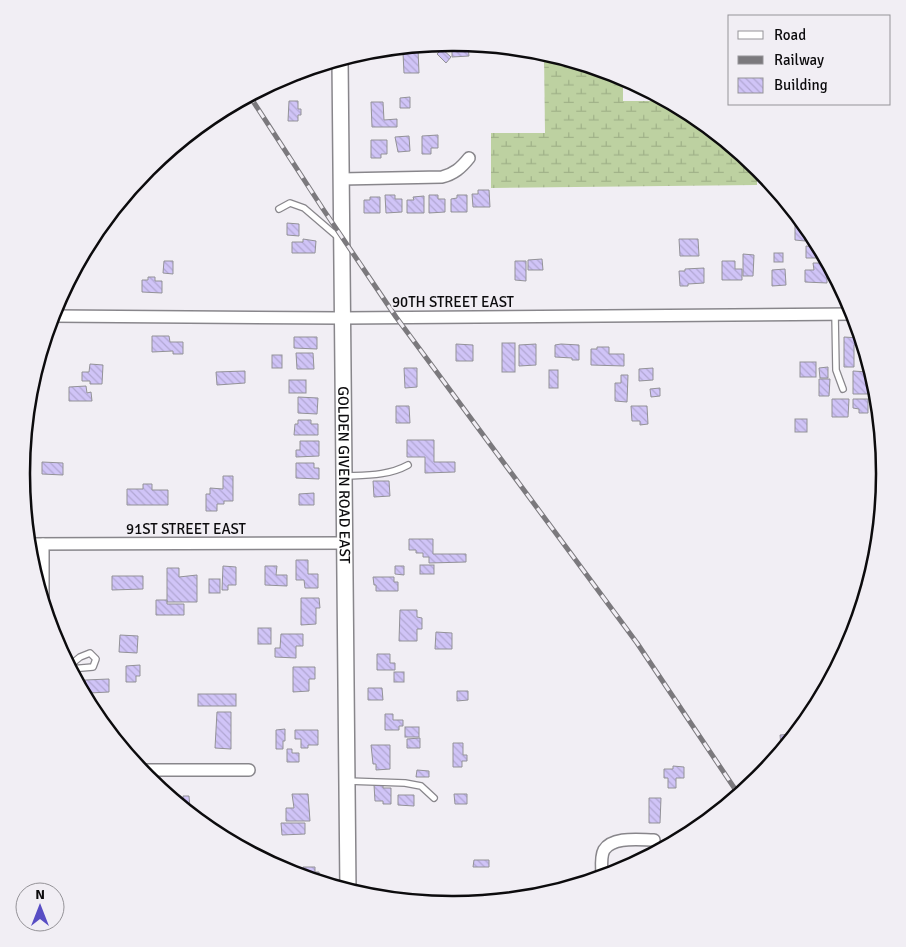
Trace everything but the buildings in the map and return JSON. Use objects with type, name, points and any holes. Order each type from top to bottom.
[{"type":"street","name":"GOLDEN GIVEN ROAD EAST","points":[[340,66],[348,883]]},
{"type":"street","points":[[341,180],[442,177],[462,168],[469,158]]},
{"type":"street","name":"90TH STREET EAST","points":[[60,316],[342,318],[845,314]]},
{"type":"street","name":"91ST STREET EAST","points":[[36,544],[345,543]]},
{"type":"street","points":[[43,544],[43,578]]},
{"type":"street","points":[[151,770],[249,770]]},
{"type":"street","points":[[602,869],[602,856],[608,846],[618,841],[654,840]]},
{"type":"lane","points":[[279,208],[290,203],[304,208],[342,240]]},
{"type":"lane","points":[[835,314],[836,370],[843,389]]},
{"type":"lane","points":[[344,476],[387,474],[408,465]]},
{"type":"lane","points":[[347,780],[405,783],[421,786],[434,798]]},
{"type":"green space","points":[[544,61],[589,73],[623,87],[623,101],[653,101],[664,107],[711,138],[732,155],[757,180],[757,185],[491,188],[491,133],[545,133]]},
{"type":"railway","points":[[253,101],[396,317],[637,643],[735,789]]}]
